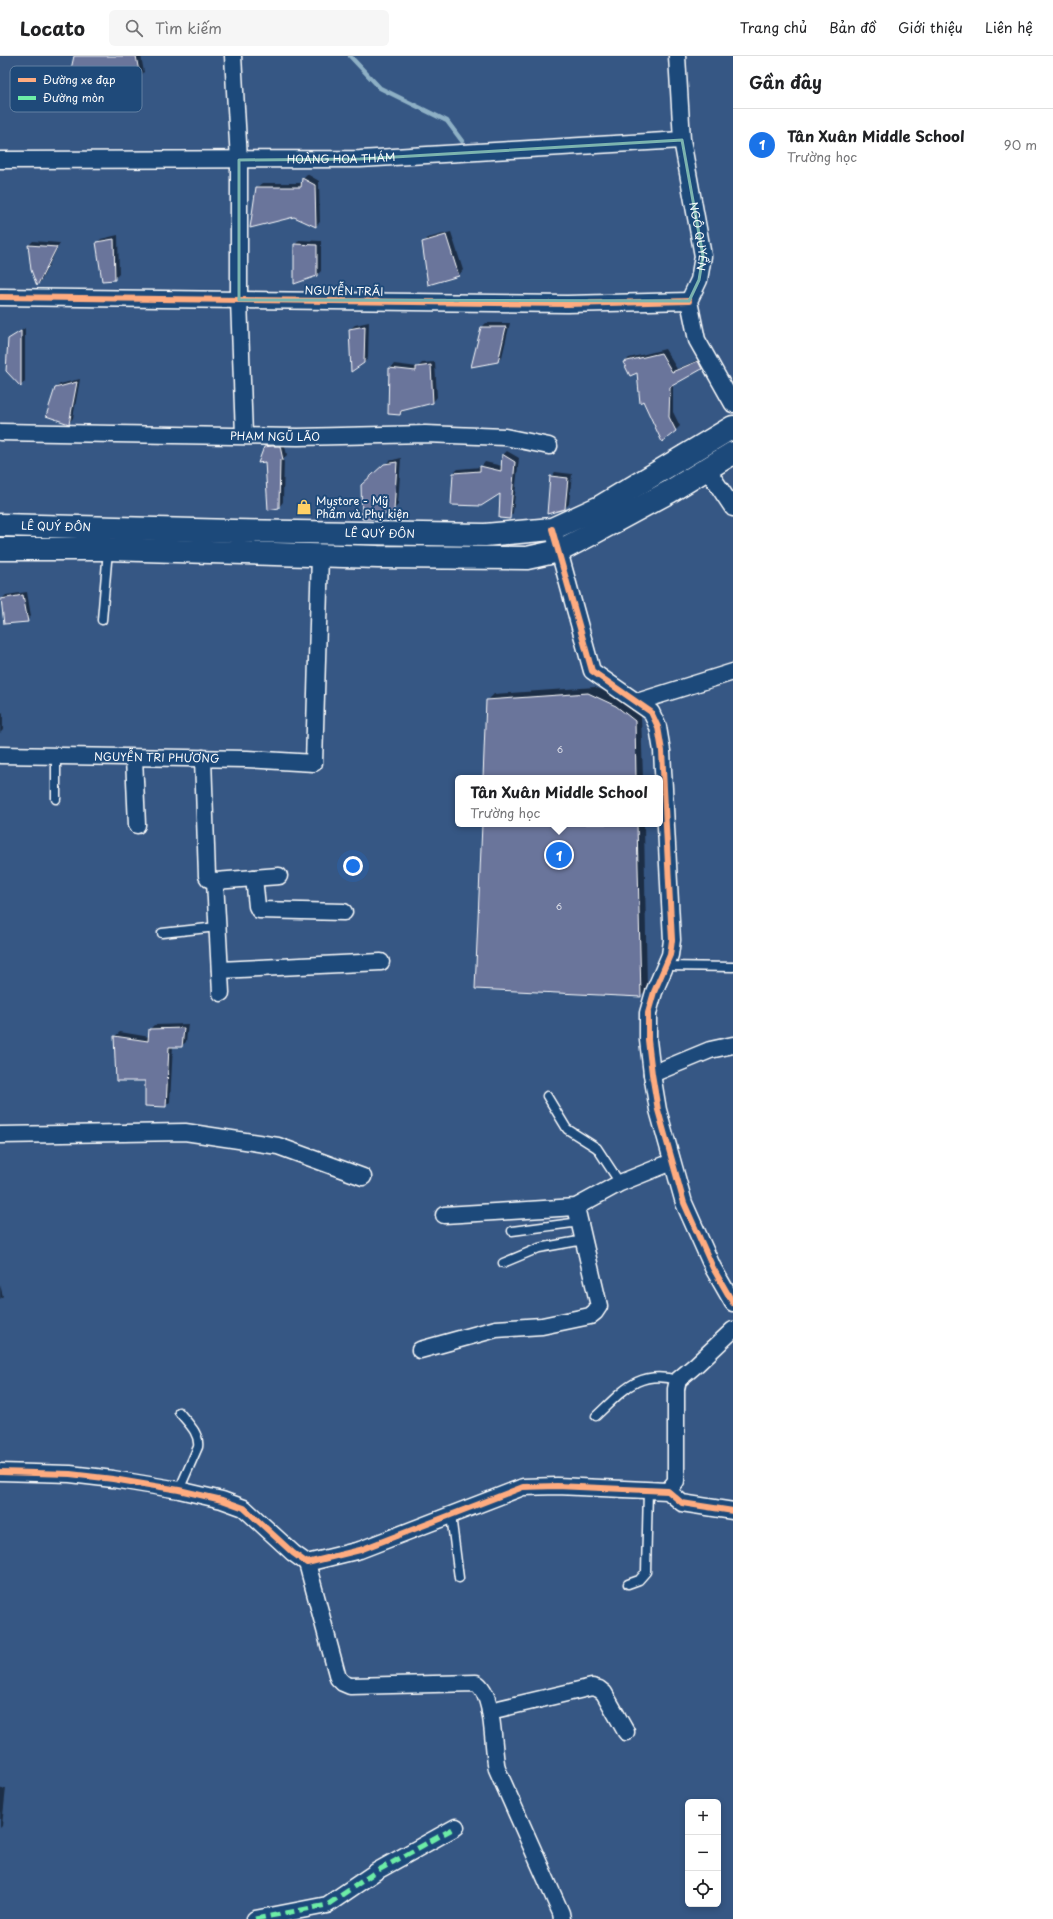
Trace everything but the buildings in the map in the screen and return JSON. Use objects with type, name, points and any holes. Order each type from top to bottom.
[{"type":"main road","name":"LÊ QUÝ ĐÔN","points":[[0,525],[242,532],[485,535],[552,529],[600,507],[733,427]]},
{"type":"main road","name":"LÊ QUÝ ĐÔN","points":[[0,549],[108,549],[320,555],[527,558],[559,550],[656,499],[733,453]]},
{"type":"street","points":[[233,56],[239,160],[239,300],[244,435]]},
{"type":"street","name":"NGÔ QUYỀN","points":[[677,56],[682,140],[703,256],[699,280],[689,301]]},
{"type":"street","name":"HOÀNG HOA THÁM","points":[[0,160],[360,159],[682,140]]},
{"type":"street","name":"NGUYỄN TRÃI","points":[[0,297],[567,304],[689,301]]},
{"type":"street","points":[[689,301],[697,340],[733,404]]},
{"type":"street","name":"PHẠM NGŨ LÃO","points":[[0,432],[298,437],[424,434],[497,436],[549,446]]},
{"type":"street","points":[[706,469],[733,508]]},
{"type":"street","points":[[552,529],[592,671],[651,712],[658,727],[662,751],[672,940],[670,955],[654,992],[648,1013],[648,1040],[652,1074],[658,1110],[684,1203],[713,1268],[733,1303]]},
{"type":"street","name":"NGUYỄN TRI PHƯƠNG","points":[[0,755],[203,758],[314,763],[320,555]]},
{"type":"street","points":[[637,702],[733,672]]},
{"type":"street","points":[[134,758],[137,825]]},
{"type":"street","points":[[203,758],[207,876],[211,880],[215,881],[279,876]]},
{"type":"street","points":[[254,878],[257,906],[259,910],[344,912]]},
{"type":"street","points":[[215,881],[221,993]]},
{"type":"street","points":[[220,970],[381,962]]},
{"type":"street","points":[[652,1074],[710,1050],[733,1044]]},
{"type":"street","points":[[0,1136],[185,1132],[278,1146],[363,1177]]},
{"type":"street","points":[[444,1215],[576,1207],[620,1183],[672,1162]]},
{"type":"street","points":[[420,1350],[496,1329],[542,1326],[590,1316],[595,1312],[599,1306],[576,1207]]},
{"type":"street","points":[[668,1491],[676,1481],[676,1389],[678,1380],[733,1330]]},
{"type":"street","points":[[0,1472],[70,1474],[179,1490],[222,1500],[244,1508],[293,1553],[307,1563],[338,1678],[343,1683],[350,1686],[476,1683],[481,1686],[490,1711],[497,1769],[561,1913],[562,1919]]},
{"type":"street","points":[[307,1563],[360,1550],[523,1487],[556,1486],[668,1491],[682,1503],[733,1511]]},
{"type":"street","points":[[490,1711],[592,1688],[599,1689],[604,1693],[626,1732]]},
{"type":"street","points":[[255,1919],[327,1905],[377,1871],[456,1827]]},
{"type":"lane","points":[[102,620],[108,549]]},
{"type":"lane","points":[[56,757],[56,799]]},
{"type":"lane","points":[[162,933],[217,927]]},
{"type":"lane","points":[[666,966],[733,967]]},
{"type":"lane","points":[[546,1096],[567,1129],[598,1148],[620,1183]]},
{"type":"lane","points":[[512,1231],[580,1222]]},
{"type":"lane","points":[[503,1263],[539,1248],[584,1240]]},
{"type":"lane","points":[[596,1416],[623,1389],[645,1377],[664,1376],[678,1380]]},
{"type":"lane","points":[[179,1412],[197,1434],[199,1440],[198,1447],[179,1490]]},
{"type":"lane","points":[[628,1584],[639,1580],[646,1572],[648,1490]]},
{"type":"lane","points":[[451,1515],[459,1578]]},
{"type":"highlighted area","points":[[682,140],[703,256],[699,280],[689,301],[239,300],[239,160],[360,159]]},
{"type":"waterway","points":[[350,56],[380,88],[447,121],[462,141]]},
{"type":"marked path","points":[[255,1919],[327,1905],[377,1871],[456,1827]]},
{"type":"cycle path","points":[[0,297],[567,304],[689,301]]},
{"type":"cycle path","points":[[552,529],[592,671],[651,712],[658,727],[662,751],[672,940],[670,955],[654,992],[648,1013],[648,1040],[652,1074],[658,1110],[684,1203],[713,1268],[733,1303]]},
{"type":"cycle path","points":[[0,1472],[70,1474],[113,1479],[179,1490],[222,1500],[244,1508],[293,1553],[307,1563],[360,1550],[523,1487],[557,1486],[668,1491],[682,1503],[733,1511]]},
{"type":"place","name":"Mystore - Mỹ Phẩm và Phụ kiện","points":[[304,507]]},
{"type":"place","name":"Tân Xuân Middle School","points":[[559,855]]}]
